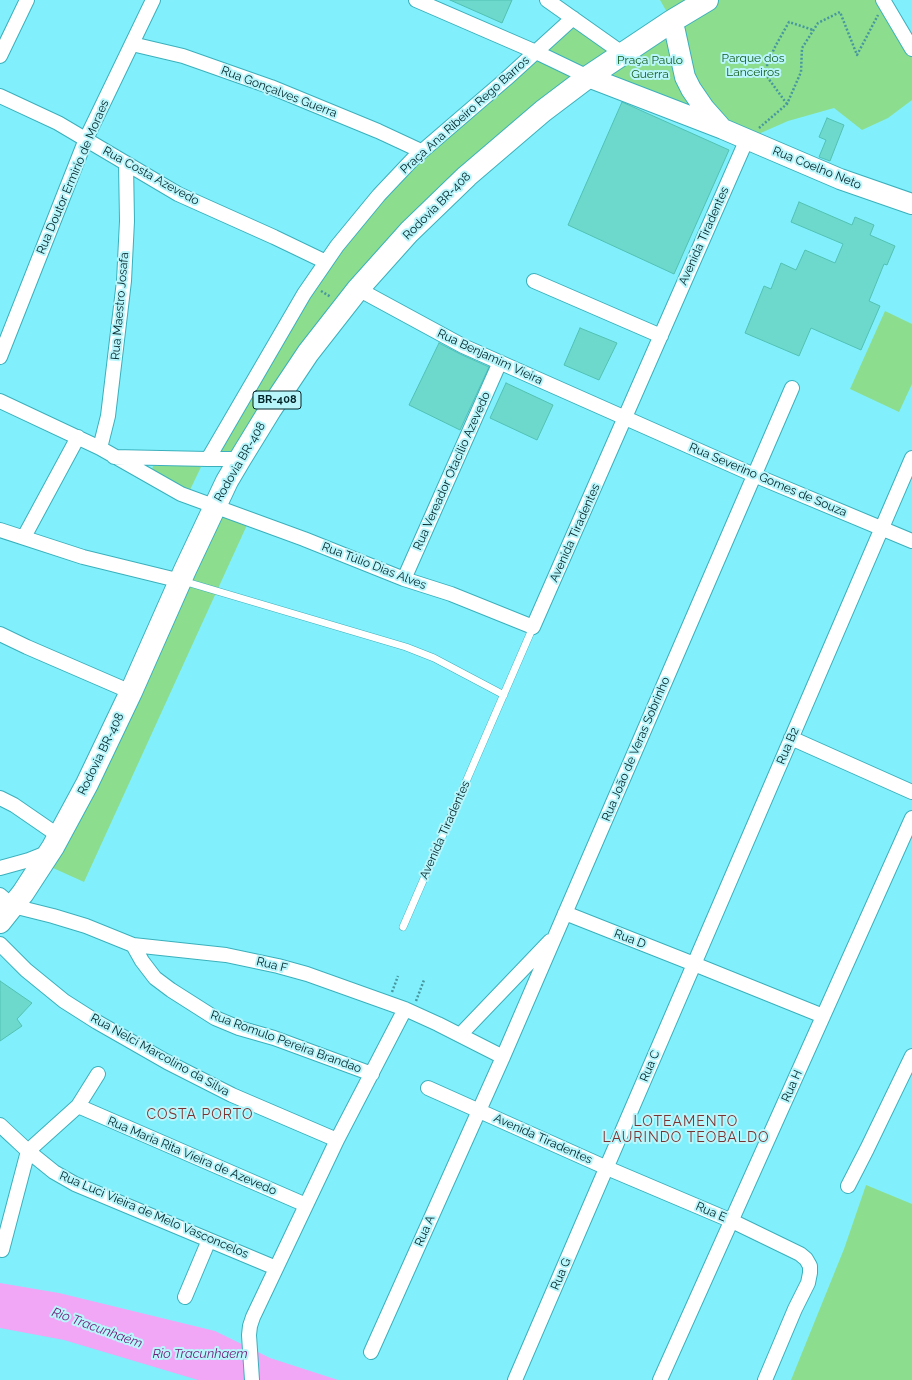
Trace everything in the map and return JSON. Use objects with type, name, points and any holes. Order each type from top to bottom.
[{"type":"main road","name":"Rodovia BR-408","points":[[4,908],[54,844],[87,784],[132,692],[215,507],[240,458],[308,353],[358,289],[409,232],[467,176],[543,111],[588,77],[672,21],[695,3]]},
{"type":"street","points":[[0,56],[27,0]]},
{"type":"street","name":"Rua Doutor Ermirio de Moraes","points":[[0,357],[86,139],[153,0]]},
{"type":"street","points":[[416,0],[536,52],[588,77]]},
{"type":"street","points":[[547,0],[622,53]]},
{"type":"street","points":[[884,1],[912,49]]},
{"type":"street","name":"Praça Ana Ribeiro Rego Barros","points":[[208,459],[304,294],[337,246],[379,195],[421,151],[536,52],[573,18]]},
{"type":"street","name":"Rua Coelho Neto","points":[[672,21],[685,77],[704,108],[723,129]]},
{"type":"street","name":"Rua Gonçalves Guerra","points":[[132,44],[183,56],[271,87],[421,151]]},
{"type":"street","name":"Rua Coelho Neto","points":[[588,77],[723,129],[840,179],[912,204]]},
{"type":"street","name":"Rua Costa Azevedo","points":[[0,96],[58,123],[178,194],[326,262]]},
{"type":"street","name":"Avenida Tiradentes","points":[[533,627],[747,139]]},
{"type":"street","name":"Rua Maestro Josafa","points":[[100,448],[108,416],[124,281],[127,222],[126,163]]},
{"type":"street","points":[[534,281],[661,336]]},
{"type":"street","name":"Rua Benjamim Vieira","points":[[358,289],[463,346],[625,418]]},
{"type":"street","name":"Rua Vereador Otacílio Azevedo","points":[[404,579],[500,362]]},
{"type":"street","name":"Rua João de Veras Sobrinho","points":[[479,1111],[792,388]]},
{"type":"street","points":[[0,401],[100,448],[181,494],[215,507]]},
{"type":"street","name":"Rua Severino Gomes de Souza","points":[[625,418],[754,475],[912,541]]},
{"type":"street","points":[[24,537],[78,437]]},
{"type":"street","points":[[112,456],[208,459],[240,458]]},
{"type":"street","name":"Rua B2","points":[[694,964],[912,458]]},
{"type":"street","name":"Rua Túlio Dias Alves","points":[[215,507],[304,539],[404,579],[451,594],[533,627]]},
{"type":"street","points":[[0,530],[83,557],[181,581]]},
{"type":"street","points":[[0,634],[132,692]]},
{"type":"street","points":[[791,738],[912,792]]},
{"type":"street","points":[[0,798],[14,805],[54,844],[30,860],[0,868]]},
{"type":"street","points":[[823,1016],[912,818]]},
{"type":"street","name":"Rua F","points":[[4,908],[79,924],[133,945],[226,955],[307,974],[405,1009],[503,1057]]},
{"type":"street","name":"Rua D","points":[[565,913],[823,1016]]},
{"type":"street","points":[[460,1035],[557,933]]},
{"type":"street","name":"Rua Nelci Marcolino da Silva","points":[[0,944],[26,970],[64,1001],[167,1062],[232,1095],[337,1140]]},
{"type":"street","name":"Rua Romulo Pereira Brandao","points":[[133,945],[142,961],[156,978],[177,995],[215,1018],[239,1028],[274,1038],[372,1074]]},
{"type":"street","name":"Rua C","points":[[606,1168],[694,964]]},
{"type":"street","points":[[252,1380],[250,1326],[253,1318],[337,1140],[405,1009]]},
{"type":"street","name":"Rua H","points":[[732,1221],[823,1016]]},
{"type":"street","points":[[848,1186],[912,1056]]},
{"type":"street","points":[[2,1250],[28,1150],[78,1106],[98,1074]]},
{"type":"street","name":"Avenida Tiradentes","points":[[428,1088],[606,1168]]},
{"type":"street","name":"Rua Maria Rita Vieira de Azevedo","points":[[78,1106],[306,1205]]},
{"type":"street","name":"Rua A","points":[[372,1352],[479,1111]]},
{"type":"street","name":"Rua Luci Vieira de Melo Vasconcelos","points":[[0,1125],[54,1172],[75,1184],[276,1268]]},
{"type":"street","name":"Rua E","points":[[606,1168],[732,1221],[800,1254],[806,1259],[810,1266],[808,1283],[795,1309],[765,1380]]},
{"type":"street","name":"Rua G","points":[[515,1380],[606,1168]]},
{"type":"street","points":[[660,1380],[732,1221]]},
{"type":"street","points":[[185,1297],[209,1240]]},
{"type":"lane","points":[[181,581],[406,647],[434,658],[504,695]]},
{"type":"lane","name":"Avenida Tiradentes","points":[[403,927],[533,627]]},
{"type":"path","points":[[747,139],[787,104],[801,72],[802,48],[818,23],[840,12],[857,55],[884,1]]},
{"type":"path","points":[[787,104],[768,78],[767,64],[776,44],[789,22],[813,30]]},
{"type":"path","points":[[405,1009],[416,1002],[424,980]]},
{"type":"green space","name":"Parque dos Lanceiros","points":[[660,0],[883,0],[912,49],[912,100],[888,118],[862,130],[834,108],[788,121],[747,139],[704,108],[672,21]]},
{"type":"green space","points":[[573,18],[622,53],[588,77],[359,289],[240,459],[208,459],[263,363],[379,195]]},
{"type":"green space","name":"Praça Paulo Guerra","points":[[664,27],[710,120],[598,73]]},
{"type":"green space","points":[[885,311],[912,324],[912,384],[899,412],[850,389]]},
{"type":"green space","points":[[193,465],[201,467],[189,492],[151,473],[153,466]]},
{"type":"green space","points":[[212,512],[247,525],[84,882],[42,863]]},
{"type":"green space","points":[[866,1185],[912,1204],[912,1380],[791,1380],[844,1249]]},
{"type":"water","name":"Rio Tracunhaem","points":[[0,1283],[59,1293],[215,1331],[270,1358],[338,1380],[198,1380],[64,1340],[0,1328]]},
{"type":"building","points":[[450,0],[512,0],[502,23]]},
{"type":"building","points":[[622,102],[729,150],[674,274],[568,225]]},
{"type":"building","points":[[827,118],[844,125],[830,161],[819,157],[826,140],[819,137]]},
{"type":"building","points":[[799,202],[852,225],[855,217],[874,225],[870,235],[895,246],[887,265],[884,264],[869,301],[880,306],[861,350],[811,328],[799,356],[745,333],[764,286],[771,289],[781,263],[796,270],[805,250],[835,263],[843,244],[791,222]]},
{"type":"building","points":[[580,328],[617,343],[599,380],[564,365]]},
{"type":"building","points":[[439,343],[489,367],[460,430],[409,405]]},
{"type":"building","points":[[506,383],[553,405],[537,440],[490,418]]},
{"type":"building","points":[[0,981],[32,1003],[17,1019],[22,1026],[0,1041]]},
{"type":"district","name":"COSTA PORTO","points":[[200,1115]]},
{"type":"district","name":"LOTEAMENTO LAURINDO TEOBALDO","points":[[686,1130]]},
{"type":"water label","name":"Rio Tracunhaém","points":[[97,1328]]}]
